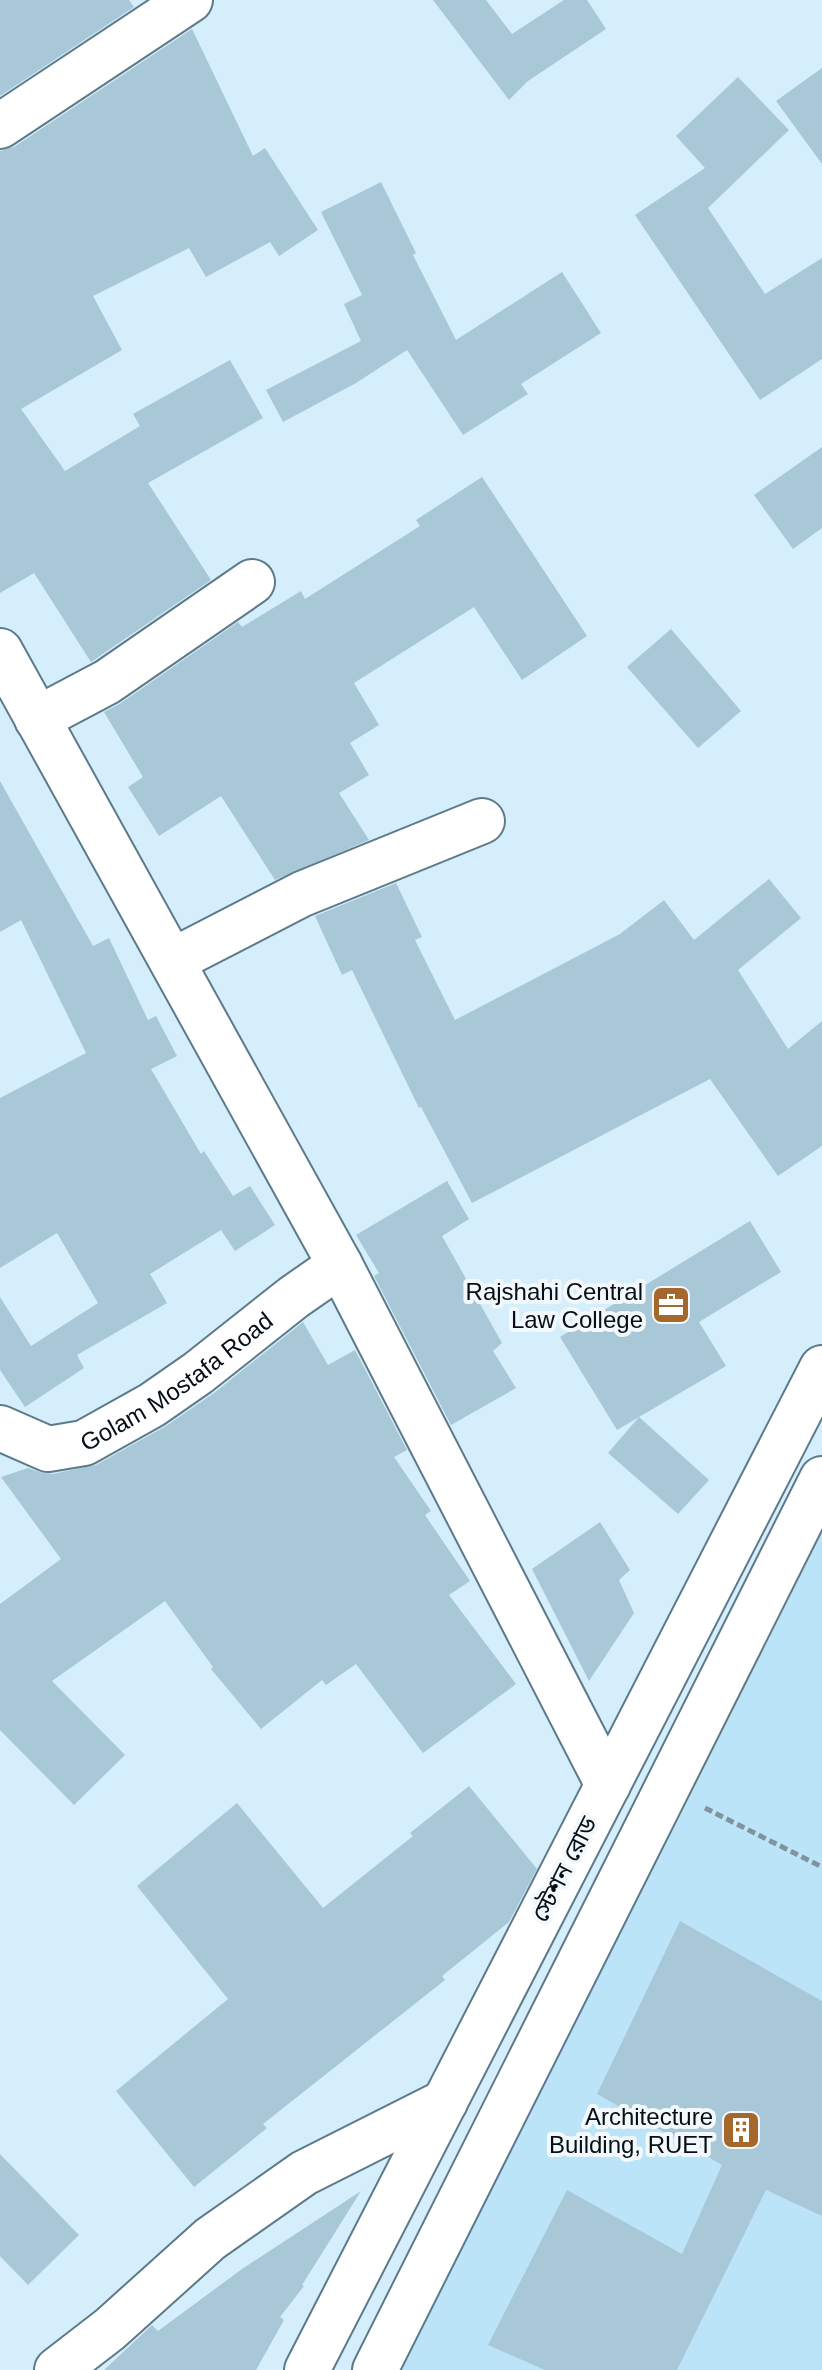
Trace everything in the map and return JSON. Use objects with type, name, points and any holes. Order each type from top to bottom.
[{"type":"main road","points":[[0,126],[190,0]]},
{"type":"main road","points":[[37,719],[107,682],[252,582]]},
{"type":"main road","points":[[0,651],[340,1265],[608,1785]]},
{"type":"main road","points":[[172,961],[302,894],[482,821]]},
{"type":"main road","name":"Golam Mostafa Road","points":[[0,1428],[48,1449],[84,1443],[152,1405],[340,1265]]},
{"type":"main road","name":"স্টেশন রোড","points":[[307,2370],[822,1368]]},
{"type":"main road","points":[[375,2370],[822,1479]]},
{"type":"main road","points":[[57,2370],[110,2329],[210,2239],[304,2173],[445,2102]]},
{"type":"path","points":[[705,1808],[822,1867]]},
{"type":"shaded area","points":[[822,1517],[822,2370],[393,2370]]},
{"type":"building","points":[[0,0],[129,0],[134,7],[0,96]]},
{"type":"building","points":[[433,0],[486,0],[512,34],[564,0],[587,0],[606,29],[528,81],[509,100]]},
{"type":"building","points":[[192,29],[253,156],[265,148],[318,230],[279,256],[270,242],[206,277],[189,248],[93,296],[122,350],[21,409],[65,471],[140,426],[133,414],[230,360],[263,418],[148,483],[211,580],[91,662],[34,573],[0,593],[0,151],[14,147]]},
{"type":"building","points":[[822,68],[822,164],[776,101]]},
{"type":"building","points":[[738,77],[789,130],[708,208],[765,294],[822,258],[822,359],[760,400],[635,215],[705,168],[676,136]]},
{"type":"building","points":[[381,182],[456,340],[562,272],[601,333],[521,384],[528,394],[463,435],[407,350],[356,383],[283,422],[266,390],[361,341],[344,304],[362,295],[321,212]]},
{"type":"building","points":[[822,447],[822,528],[793,549],[754,495]]},
{"type":"building","points":[[482,477],[587,636],[522,680],[474,607],[354,683],[379,725],[350,743],[369,775],[339,793],[369,840],[275,880],[221,796],[159,836],[128,787],[143,777],[104,712],[238,622],[242,627],[301,591],[305,599],[420,526],[416,520]]},
{"type":"building","points":[[671,629],[741,711],[698,748],[627,667]]},
{"type":"building","points":[[0,781],[93,946],[109,938],[148,1020],[156,1016],[177,1056],[151,1069],[201,1154],[204,1151],[233,1196],[250,1186],[275,1225],[235,1251],[221,1230],[150,1274],[167,1303],[77,1355],[84,1368],[25,1407],[0,1370],[0,1297],[31,1346],[98,1303],[57,1233],[0,1268],[0,1098],[86,1053],[21,920],[0,932]]},
{"type":"building","points":[[769,879],[801,918],[738,970],[788,1049],[822,1021],[822,1146],[778,1176],[710,1079],[472,1203],[419,1108],[352,970],[342,975],[315,916],[396,883],[422,937],[415,940],[455,1020],[620,934],[664,900],[694,940]]},
{"type":"building","points":[[447,1181],[469,1219],[442,1236],[502,1343],[493,1351],[516,1388],[451,1425],[374,1276],[379,1273],[356,1235]]},
{"type":"building","name":"Rajshahi Central Law College","points":[[750,1221],[781,1272],[699,1322],[726,1366],[617,1430],[560,1337]]},
{"type":"building","points":[[303,1322],[328,1365],[355,1350],[407,1450],[394,1457],[431,1511],[425,1515],[470,1581],[449,1595],[516,1684],[423,1753],[356,1664],[326,1685],[322,1680],[261,1729],[211,1669],[213,1667],[165,1601],[52,1681],[125,1755],[74,1805],[0,1730],[0,1604],[61,1559],[1,1477],[28,1468],[52,1474],[96,1465],[166,1426],[214,1393]]},
{"type":"building","points":[[639,1417],[709,1480],[678,1514],[608,1453]]},
{"type":"building","points":[[600,1522],[630,1570],[619,1580],[634,1613],[589,1681],[532,1569]]},
{"type":"building","points":[[469,1786],[537,1869],[509,1922],[442,1976],[445,1980],[263,2124],[267,2128],[194,2187],[116,2091],[228,1999],[137,1886],[237,1803],[323,1908],[413,1836],[410,1833]]},
{"type":"building","name":"Architecture Building, RUET","points":[[680,1921],[822,2001],[822,2216],[766,2190],[677,2370],[545,2370],[488,2345],[567,2190],[682,2254],[722,2165],[597,2094]]},
{"type":"building","points":[[0,2154],[79,2235],[28,2285],[0,2256]]},
{"type":"building","points":[[361,2191],[304,2286],[280,2317],[284,2320],[256,2370],[104,2370],[152,2325],[158,2331],[242,2269]]},
{"type":"place","name":"Rajshahi Central Law College","points":[[671,1305]]},
{"type":"place","name":"Architecture Building, RUET","points":[[741,2130]]}]
